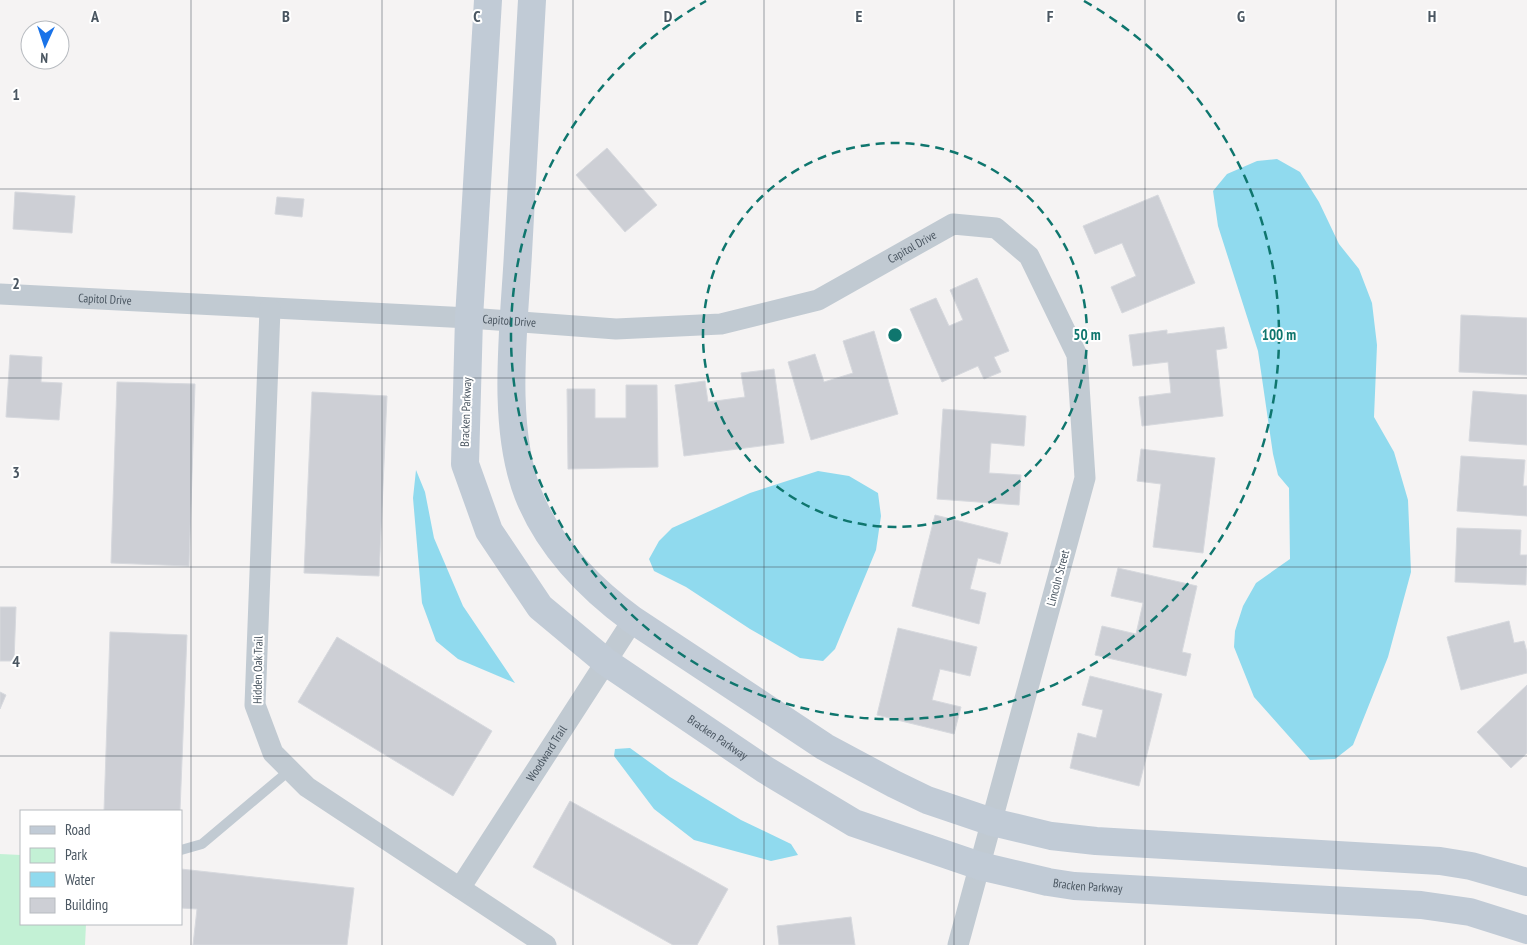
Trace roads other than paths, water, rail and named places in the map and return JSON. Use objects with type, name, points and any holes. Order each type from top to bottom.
[{"type":"street","name":"Bracken Parkway","points":[[488,0],[469,318],[465,464],[490,531],[540,608],[606,662],[764,769],[854,823],[980,866],[1074,886],[1421,905],[1470,912],[1527,930]]},
{"type":"street","points":[[532,0],[514,322],[512,399],[514,438],[528,494],[542,522],[561,553],[606,600],[633,620],[859,767],[927,800],[992,822],[1051,836],[1096,841],[1440,861],[1471,866],[1527,882]]},
{"type":"street","name":"Capitol Drive","points":[[0,294],[469,318],[616,330],[720,324],[818,300],[952,224],[996,228]]},
{"type":"street","name":"Lincoln Street","points":[[958,945],[1086,478],[1077,355],[1029,256],[996,228]]},
{"type":"street","name":"Hidden Oak Trail","points":[[270,309],[255,705],[273,753],[307,787],[546,945]]},
{"type":"street","name":"Woodward Trail","points":[[460,888],[633,620]]},
{"type":"lane","points":[[182,850],[202,844],[290,770]]},
{"type":"water","points":[[1277,159],[1300,172],[1319,202],[1339,244],[1359,269],[1372,303],[1377,345],[1374,417],[1394,452],[1408,500],[1411,572],[1388,657],[1353,745],[1335,759],[1310,760],[1254,697],[1234,647],[1235,631],[1243,606],[1256,583],[1290,559],[1289,488],[1278,475],[1273,454],[1258,351],[1218,226],[1213,191],[1227,174],[1257,161]]},
{"type":"water","points":[[416,470],[425,492],[434,538],[463,606],[515,683],[458,659],[436,641],[422,603],[413,498]]},
{"type":"water","points":[[818,471],[849,476],[878,493],[881,516],[876,550],[835,649],[823,661],[800,658],[750,629],[686,587],[654,571],[649,559],[659,541],[672,528],[750,493]]},
{"type":"water","points":[[630,748],[670,777],[741,820],[791,844],[798,855],[771,861],[694,840],[654,809],[614,756],[615,749]]}]
